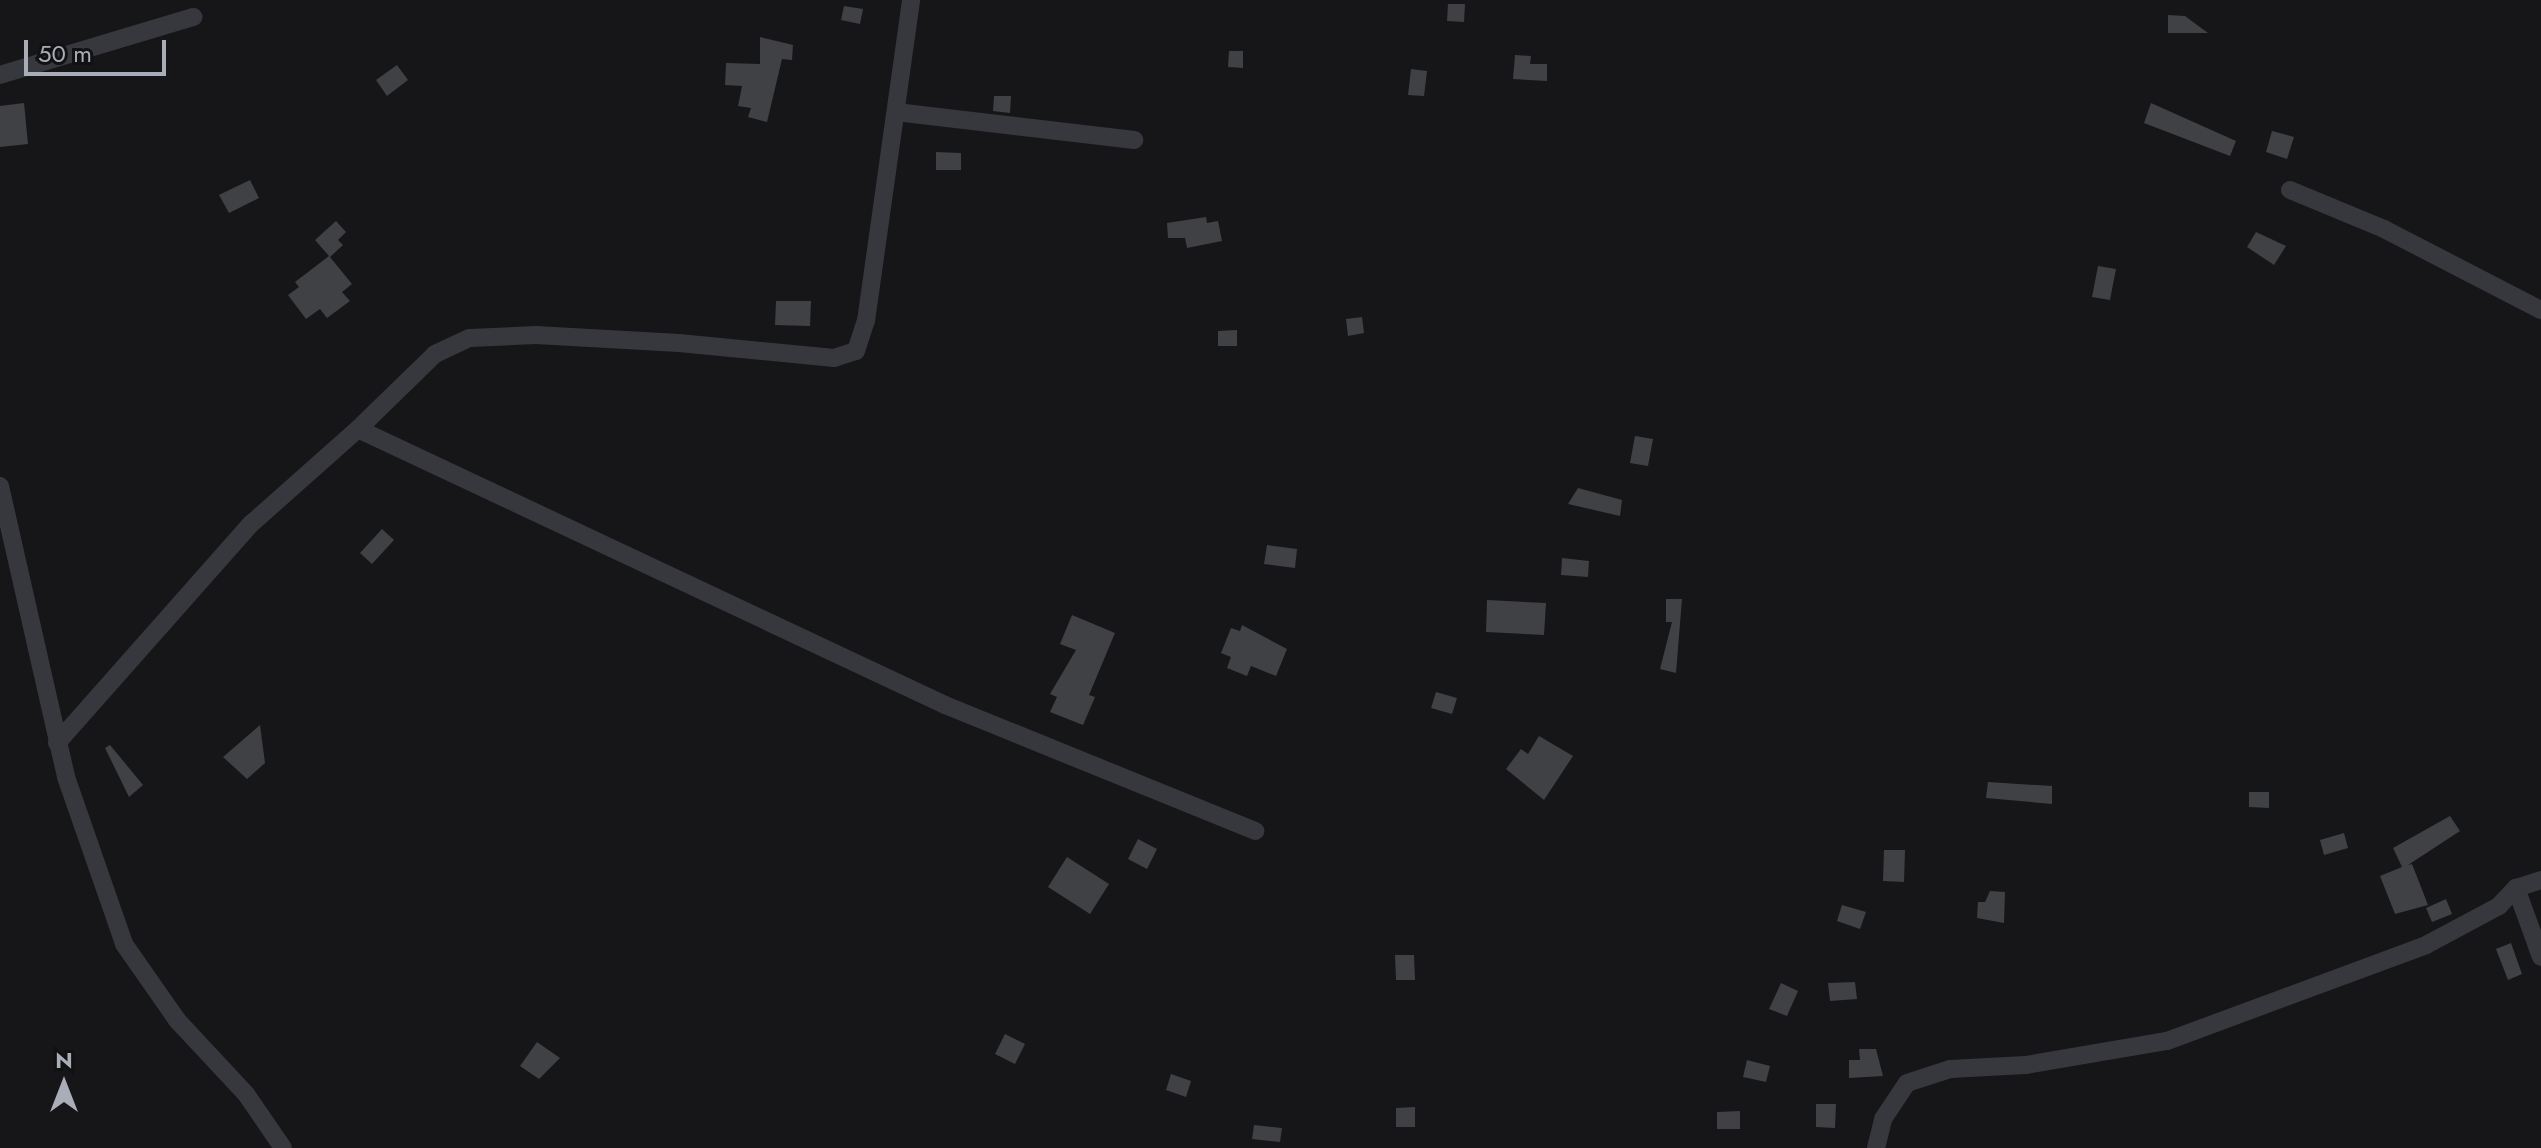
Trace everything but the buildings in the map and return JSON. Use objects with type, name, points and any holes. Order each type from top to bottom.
[{"type":"street","points":[[57,743],[251,524],[358,429],[435,354],[470,338],[536,335],[808,356],[851,355],[866,321],[911,0]]},
{"type":"street","points":[[0,75],[193,17]]},
{"type":"street","points":[[896,112],[1134,140]]},
{"type":"street","points":[[2290,190],[2384,229],[2541,310]]},
{"type":"street","points":[[358,429],[945,705],[1255,831]]},
{"type":"street","points":[[0,486],[57,743],[124,944],[163,1002],[246,1094],[283,1148]]},
{"type":"street","points":[[1876,1148],[1883,1119],[1907,1083],[1950,1069],[2026,1065],[2167,1041],[2426,945],[2499,906],[2516,888],[2541,880]]},
{"type":"street","points":[[2516,888],[2541,957]]}]
